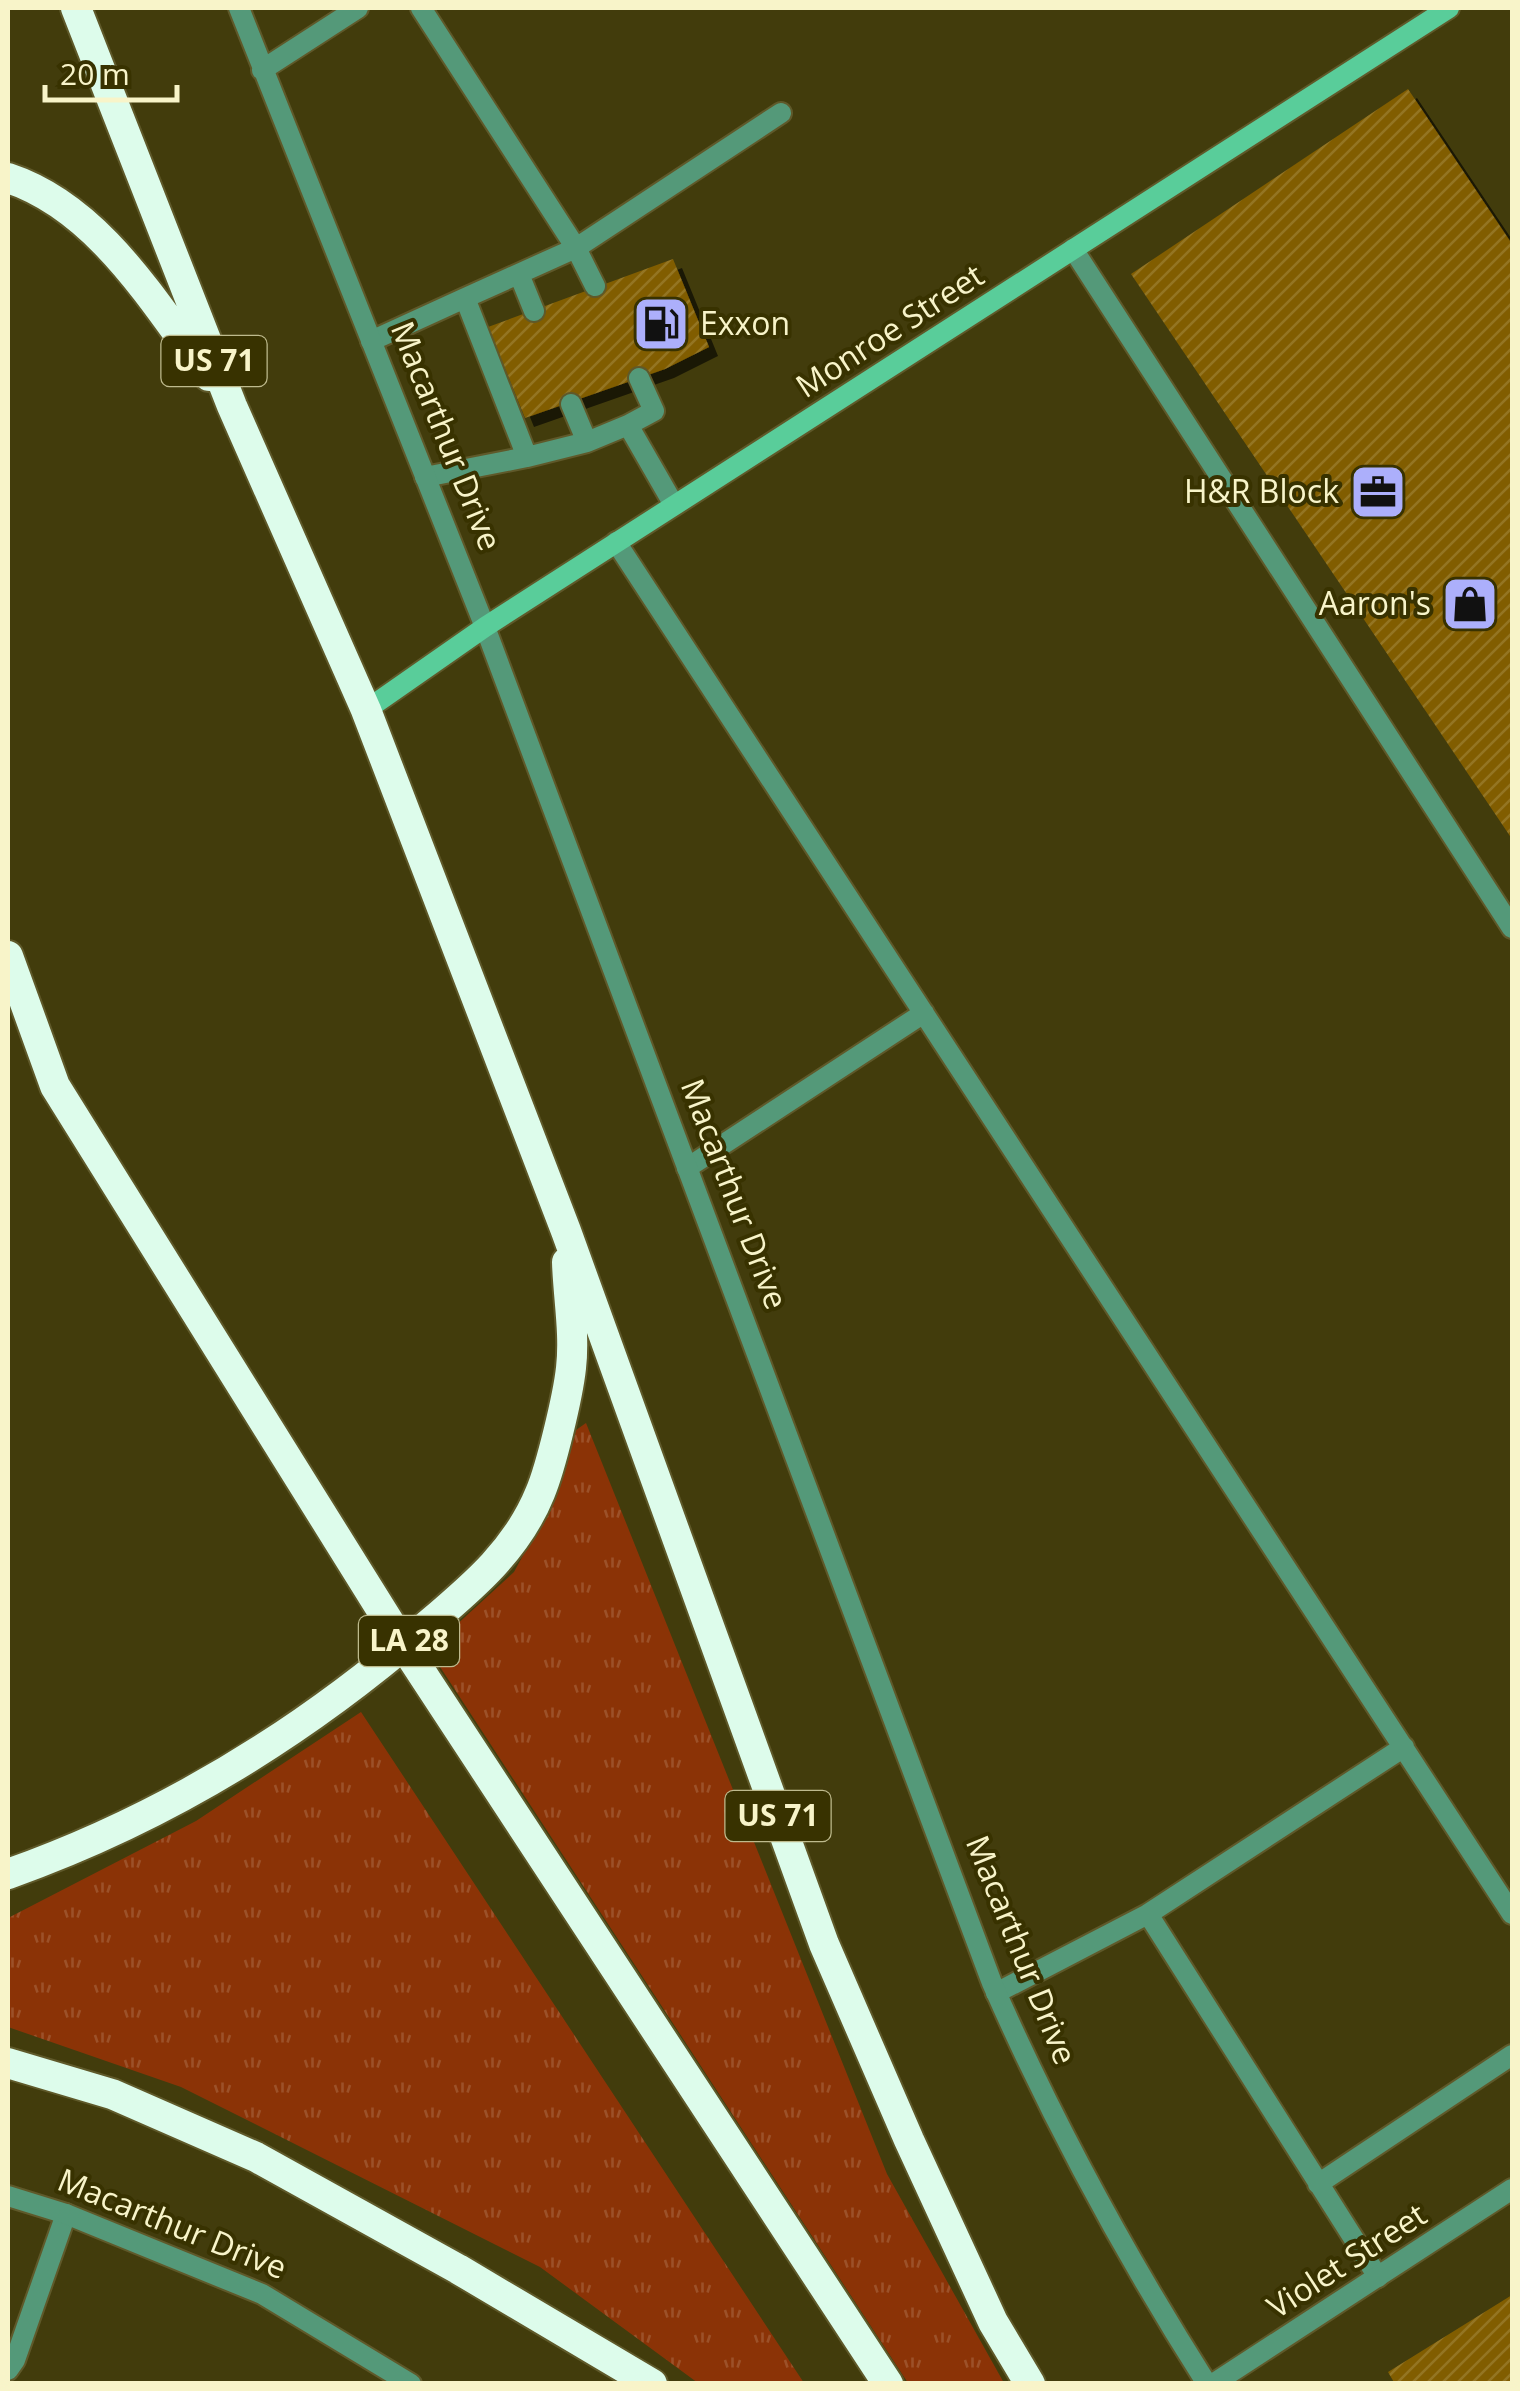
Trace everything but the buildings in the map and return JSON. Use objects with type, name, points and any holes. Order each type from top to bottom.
[{"type":"highway","name":"US 71","points":[[76,8],[232,406],[366,710],[566,1230],[824,1944],[908,2140],[978,2289],[1030,2384]]},
{"type":"highway","points":[[8,178],[65,208],[116,252],[232,406]]},
{"type":"highway","points":[[8,956],[55,1086],[404,1646],[888,2384]]},
{"type":"highway","name":"LA 28","points":[[8,1874],[167,1806],[310,1720],[404,1646],[509,1550],[540,1492],[571,1368],[566,1230]]},
{"type":"highway","points":[[8,2064],[112,2094],[256,2157],[458,2269],[652,2384]]},
{"type":"main road","name":"Monroe Street","points":[[366,710],[616,542],[1449,8]]},
{"type":"street","name":"Macarthur Drive","points":[[239,8],[485,627],[996,1993],[1048,2107],[1150,2296],[1210,2384]]},
{"type":"street","points":[[262,70],[358,8]]},
{"type":"street","points":[[421,8],[576,248],[595,286]]},
{"type":"street","points":[[371,342],[576,248],[781,113]]},
{"type":"street","points":[[1072,249],[1512,928]]},
{"type":"street","points":[[519,274],[534,310]]},
{"type":"street","points":[[465,298],[527,457]]},
{"type":"street","points":[[425,477],[587,442],[628,424],[654,411],[639,378]]},
{"type":"street","points":[[571,404],[587,442]]},
{"type":"street","points":[[628,424],[674,506]]},
{"type":"street","points":[[616,542],[1512,1914]]},
{"type":"street","points":[[687,1168],[924,1013]]},
{"type":"street","points":[[996,1993],[1148,1914],[1404,1748]]},
{"type":"street","points":[[1148,1914],[1378,2276]]},
{"type":"street","points":[[1318,2184],[1512,2055]]},
{"type":"street","name":"Violet Street","points":[[1210,2384],[1512,2188]]},
{"type":"street","name":"Macarthur Drive","points":[[8,2196],[66,2214],[262,2294],[411,2384]]},
{"type":"street","points":[[10,2363],[66,2214]]},
{"type":"green space","points":[[586,1423],[887,2174],[1004,2383],[908,2383],[429,1650],[514,1572],[552,1502],[576,1430]]},
{"type":"green space","points":[[361,1712],[804,2383],[698,2383],[540,2267],[181,2087],[8,2027],[8,1918],[196,1821]]},
{"type":"place","name":"Exxon","points":[[661,324]]},
{"type":"place","name":"H&R Block","points":[[1378,492]]},
{"type":"place","name":"Aaron's","points":[[1470,604]]}]
